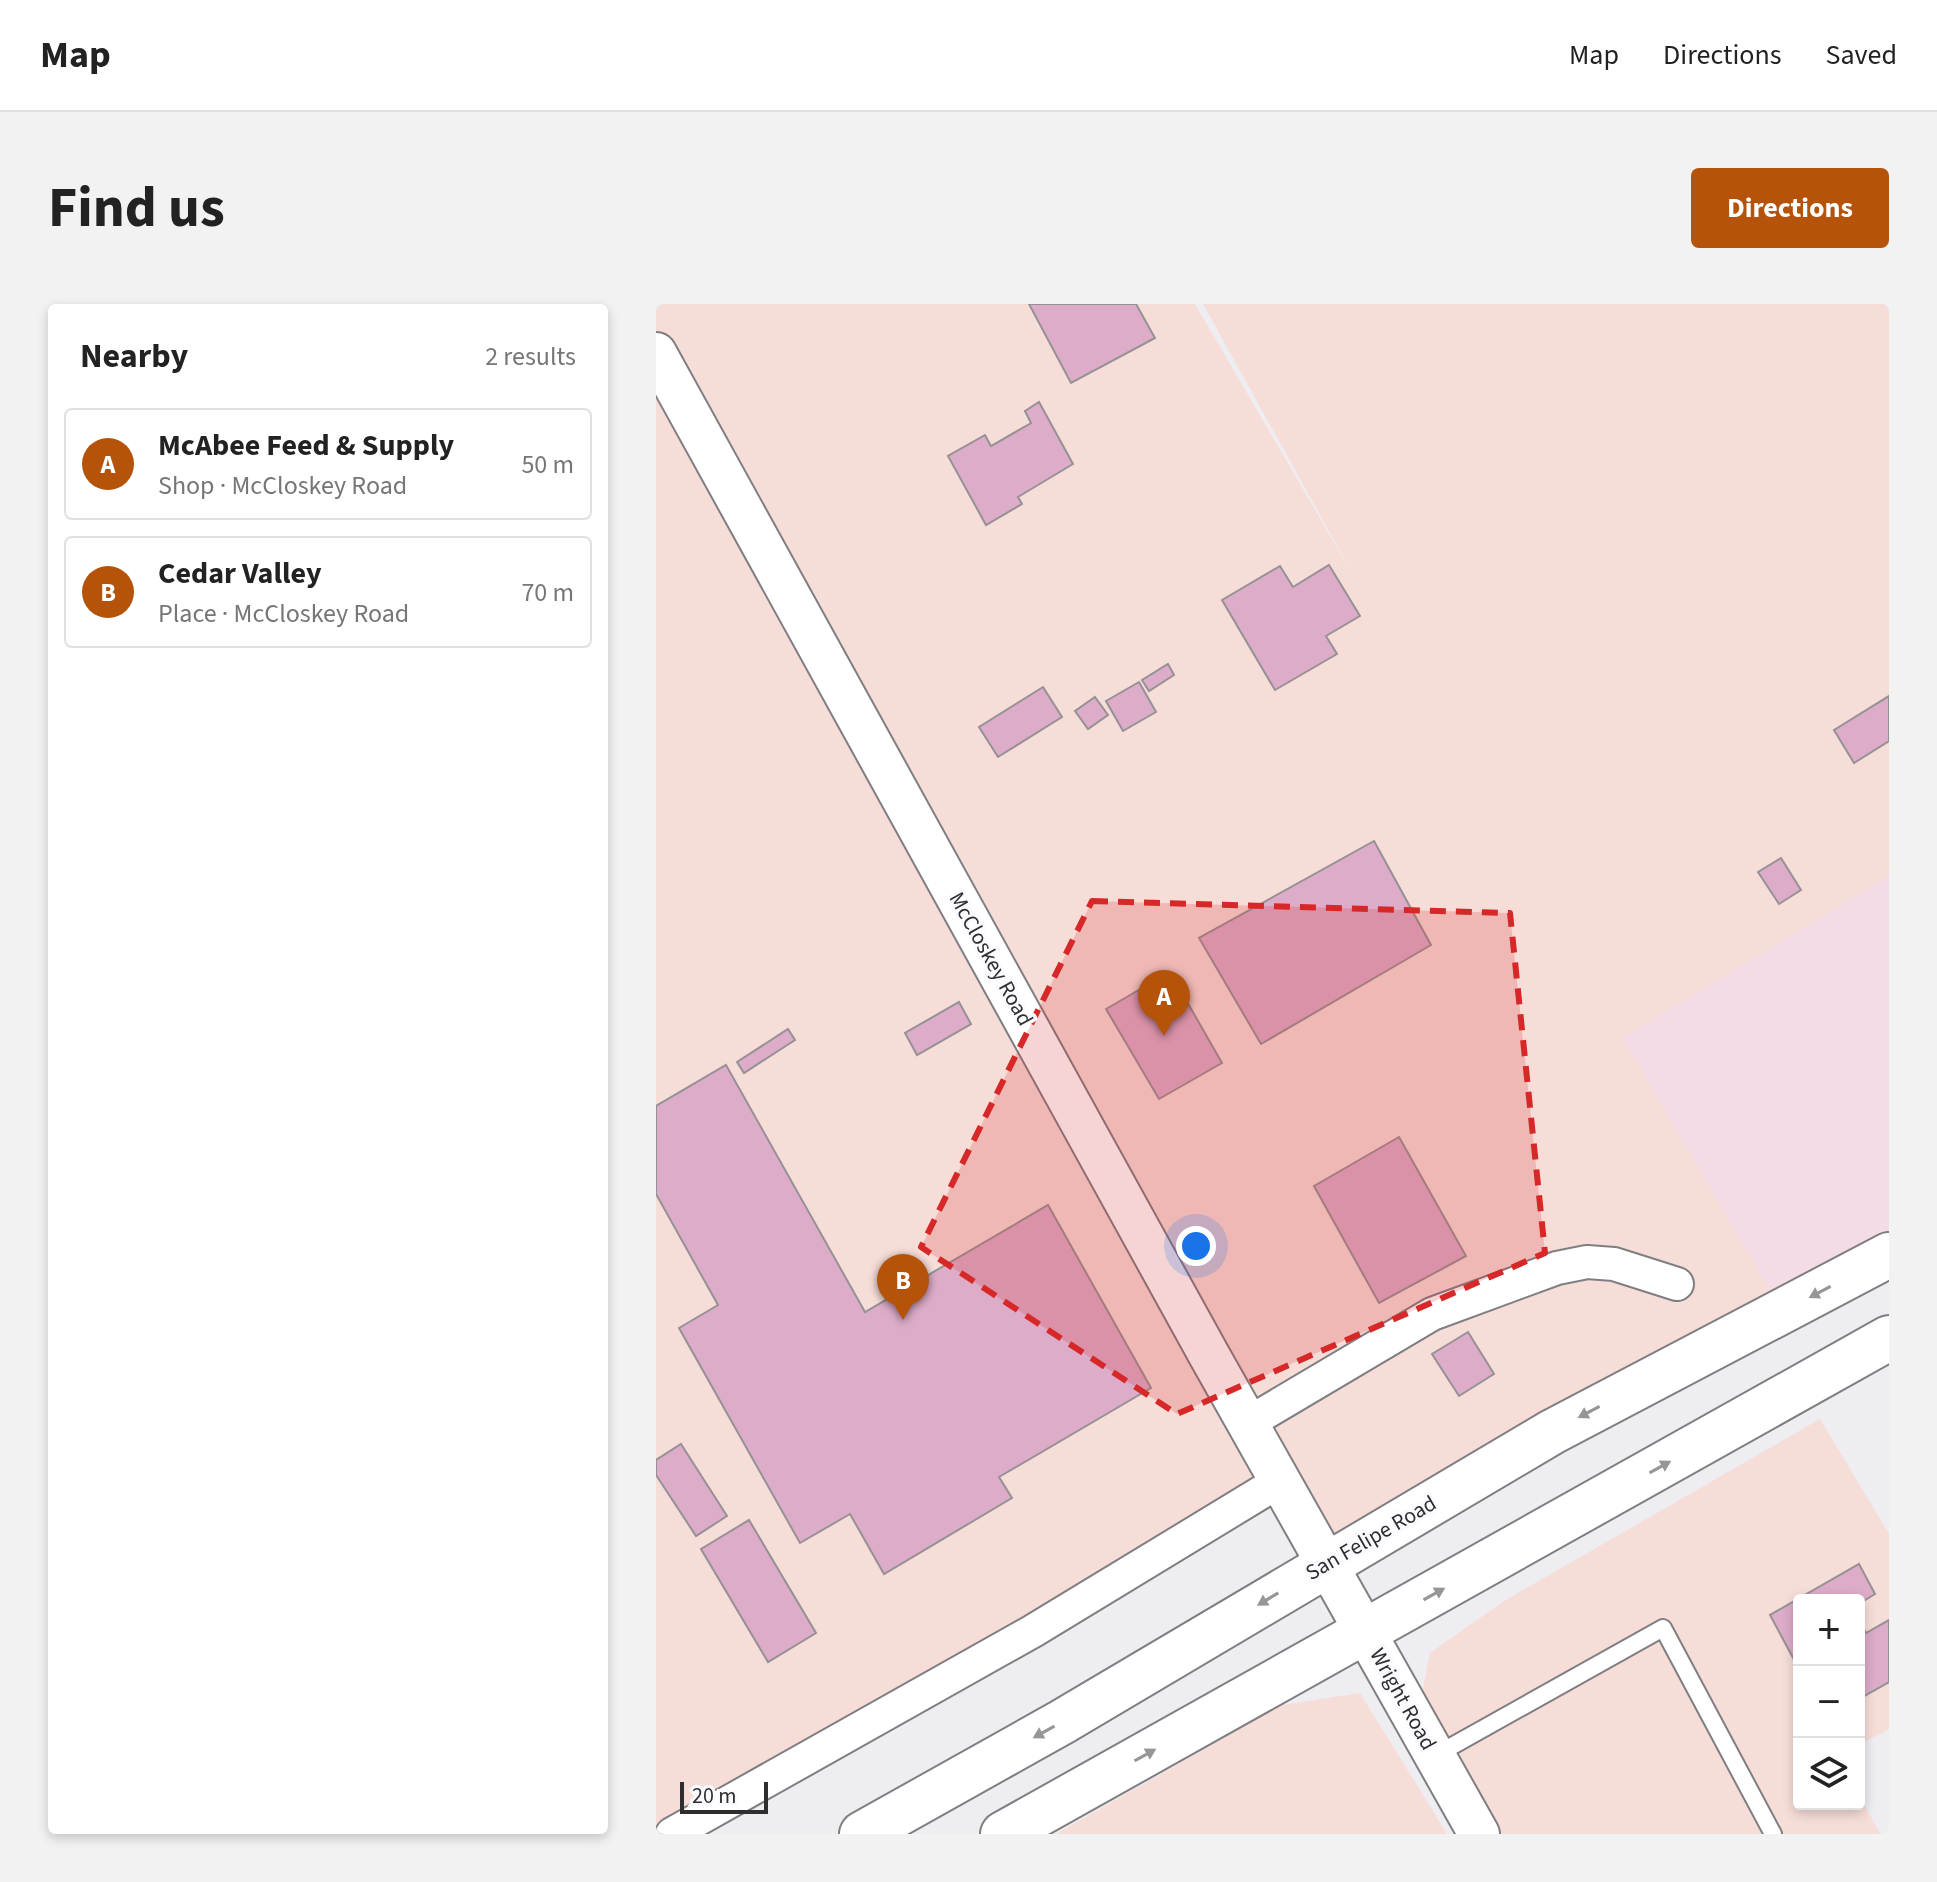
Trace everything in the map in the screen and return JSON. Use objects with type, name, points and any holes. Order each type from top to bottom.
[{"type":"main road","name":"San Felipe Road","points":[[862,1834],[1062,1722],[1552,1432],[1889,1255]]},
{"type":"main road","points":[[1003,1834],[1889,1338]]},
{"type":"street","name":"McCloskey Road","points":[[656,353],[1327,1563]]},
{"type":"street","points":[[1248,1423],[1432,1314],[1557,1268],[1587,1262],[1614,1264],[1677,1284]]},
{"type":"street","points":[[672,1834],[1033,1631],[1280,1481]]},
{"type":"street","name":"Wright Road","points":[[1327,1563],[1479,1834]]},
{"type":"lane","points":[[1434,1756],[1663,1628],[1773,1834]]},
{"type":"highlighted area","points":[[1092,901],[1510,913],[1545,1253],[1177,1414],[921,1247]]},
{"type":"shaded area","points":[[656,304],[1195,304],[1356,580],[1203,304],[1889,304],[1889,876],[1623,1038],[1779,1306],[1327,1563],[1280,1482],[671,1834],[656,1834],[656,399],[666,393],[801,623],[656,329]]},
{"type":"shaded area","points":[[1889,876],[1889,1242],[1779,1306],[1623,1038]]},
{"type":"shaded area","points":[[1820,1419],[1889,1534],[1889,1729],[1865,1742],[1865,1594],[1793,1594],[1793,1810],[1865,1810],[1865,1806],[1880,1834],[1495,1834],[1421,1699],[1430,1653],[1504,1601]]},
{"type":"shaded area","points":[[1360,1693],[1447,1834],[1056,1834],[1282,1705]]},
{"type":"building","points":[[1029,304],[1136,304],[1155,338],[1071,383]]},
{"type":"building","points":[[1039,402],[1073,464],[1018,497],[1022,504],[986,525],[948,456],[985,435],[991,446],[1031,423],[1025,411]]},
{"type":"building","points":[[1329,565],[1360,616],[1326,636],[1337,654],[1275,690],[1222,600],[1280,566],[1293,587]]},
{"type":"building","points":[[1168,664],[1174,675],[1149,691],[1142,680]]},
{"type":"building","points":[[1139,682],[1156,712],[1123,731],[1106,701]]},
{"type":"building","points":[[1043,687],[1062,717],[998,757],[979,727]]},
{"type":"building","points":[[1889,696],[1889,741],[1854,763],[1834,730]]},
{"type":"building","points":[[1095,697],[1108,715],[1088,729],[1075,711]]},
{"type":"building","points":[[1374,841],[1431,945],[1261,1044],[1199,938]]},
{"type":"building","points":[[1781,858],[1801,890],[1779,904],[1758,872]]},
{"type":"building","points":[[1170,972],[1222,1063],[1159,1099],[1106,1009]]},
{"type":"building","points":[[959,1002],[971,1024],[917,1055],[905,1033]]},
{"type":"building","points":[[788,1029],[795,1040],[744,1073],[737,1062]]},
{"type":"building","points":[[726,1065],[865,1312],[1048,1205],[1151,1388],[999,1477],[1012,1498],[884,1574],[850,1514],[800,1543],[679,1328],[718,1305],[656,1194],[656,1106]]},
{"type":"building","points":[[1399,1137],[1466,1256],[1379,1303],[1314,1186]]},
{"type":"building","points":[[1468,1332],[1494,1374],[1459,1396],[1432,1354]]},
{"type":"building","points":[[681,1444],[727,1516],[696,1536],[656,1475],[656,1460]]},
{"type":"building","points":[[749,1520],[816,1633],[768,1662],[701,1549]]},
{"type":"building","points":[[1859,1564],[1875,1594],[1865,1600],[1865,1594],[1807,1594]]},
{"type":"building","points":[[1793,1602],[1793,1658],[1770,1615]]},
{"type":"building","points":[[1889,1620],[1889,1682],[1865,1696],[1865,1631]]},
{"type":"place","name":"McAbee Feed & Supply","points":[[1164,1036]]},
{"type":"place","name":"Cedar Valley","points":[[903,1320]]}]
